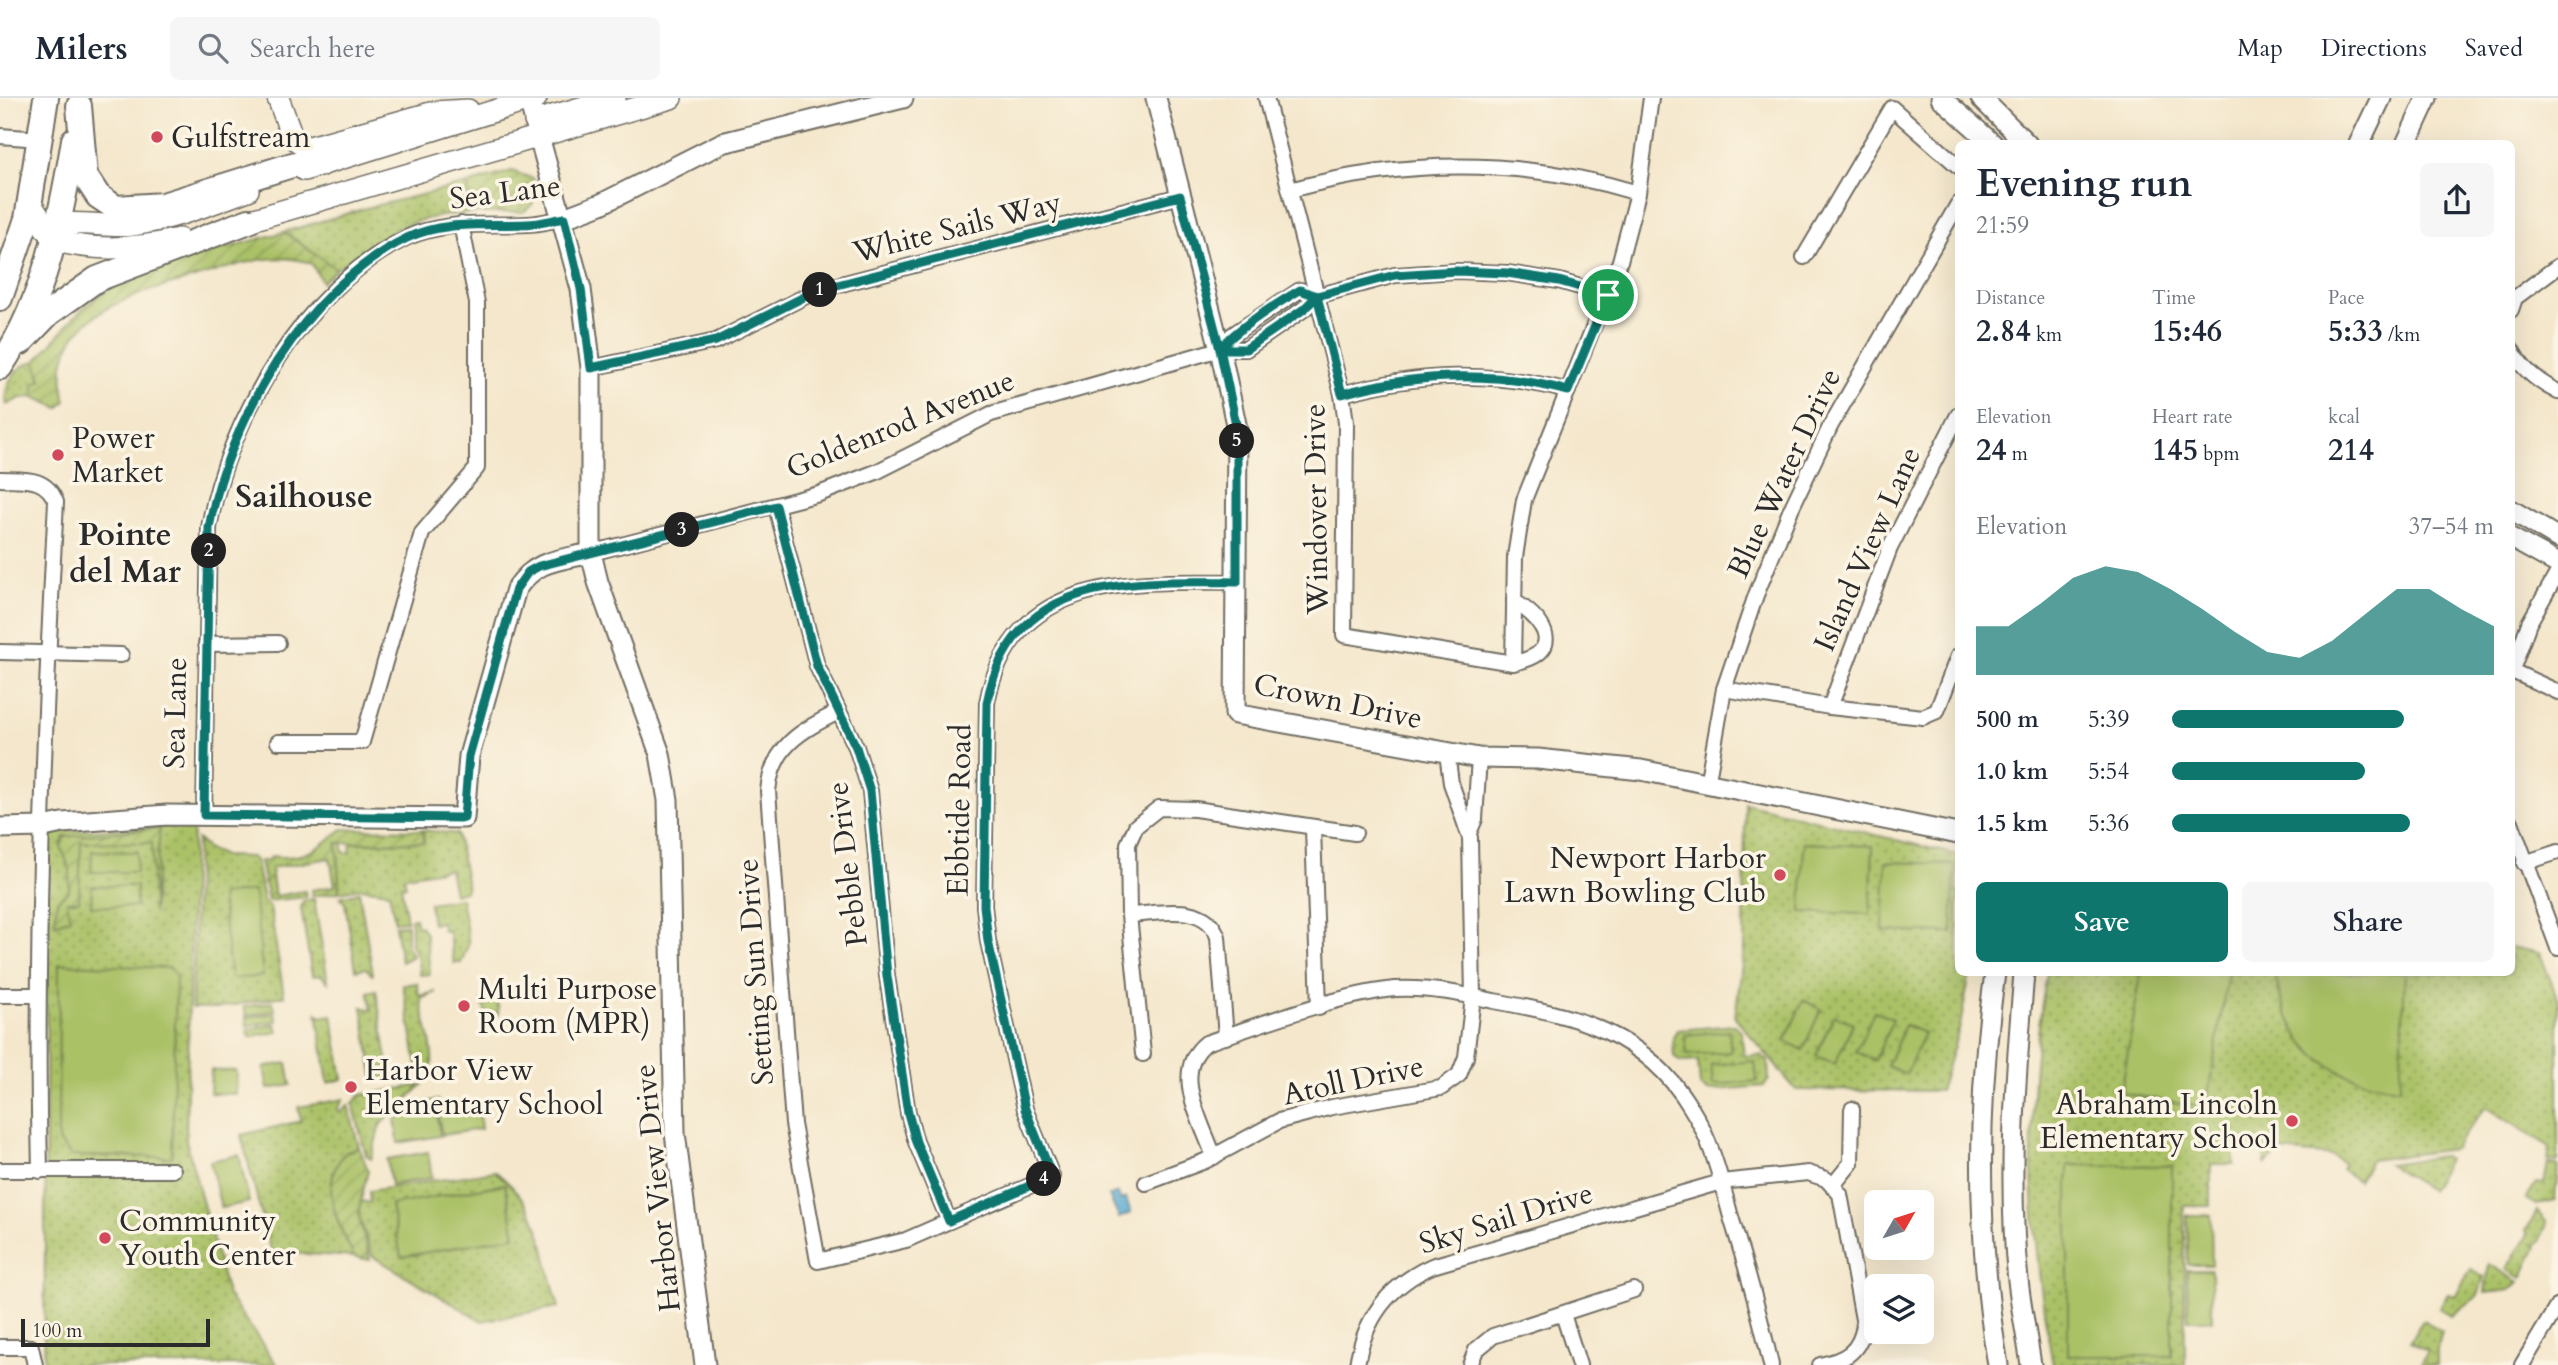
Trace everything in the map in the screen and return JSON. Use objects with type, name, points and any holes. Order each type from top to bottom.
[{"type":"highway","points":[[0,298],[21,239],[46,98]]},
{"type":"highway","points":[[80,102],[85,176],[98,196],[116,208],[163,205],[292,165],[320,164]]},
{"type":"highway","points":[[4,361],[44,273],[80,102]]},
{"type":"highway","points":[[4,361],[50,313],[97,279],[249,221]]},
{"type":"main road","points":[[278,98],[292,136],[306,148],[434,112],[502,109],[535,114],[671,98]]},
{"type":"main road","points":[[29,201],[52,230],[80,246],[153,245],[249,221],[535,114],[615,98]]},
{"type":"main road","points":[[21,239],[52,230],[160,220],[320,164],[502,109]]},
{"type":"street","name":"Sea Lane","points":[[204,815],[209,528],[216,489],[256,393],[322,304],[368,263],[408,237],[461,224],[530,224],[564,218],[601,204],[722,143],[903,98]]},
{"type":"street","name":"Crown Drive","points":[[1156,98],[1220,349],[1237,429],[1235,714],[1479,758],[1538,759],[1641,770],[1955,833]]},
{"type":"street","name":"Windover Drive","points":[[1266,98],[1342,394],[1346,423],[1344,635],[1513,663]]},
{"type":"street","points":[[1514,601],[1536,614],[1543,624],[1545,638],[1541,652],[1533,659],[1513,663],[1514,601],[1515,557],[1524,500],[1608,295],[1638,193],[1651,98]]},
{"type":"street","points":[[1941,98],[1988,140]]},
{"type":"street","points":[[1981,98],[2024,140]]},
{"type":"street","points":[[2361,140],[2381,98]]},
{"type":"street","points":[[2408,140],[2427,98]]},
{"type":"street","points":[[1804,257],[1892,108],[1955,163]]},
{"type":"street","name":"Harbor View Drive","points":[[535,114],[581,289],[591,368],[591,553],[598,582],[660,754],[668,800],[675,1133],[705,1365]]},
{"type":"street","points":[[0,136],[40,139]]},
{"type":"street","points":[[1290,190],[1376,171],[1464,164],[1552,172],[1638,193]]},
{"type":"street","name":"White Sails Way","points":[[591,368],[716,341],[818,290],[1180,196]]},
{"type":"street","name":"Blue Water Drive","points":[[1707,785],[1724,689],[1756,595],[1791,509],[1831,425],[1955,209]]},
{"type":"street","points":[[278,742],[362,742],[422,533],[477,467],[477,303],[461,224]]},
{"type":"street","points":[[2515,298],[2558,266]]},
{"type":"street","name":"Goldenrod Avenue","points":[[0,828],[44,827],[113,818],[204,815],[464,818],[469,756],[516,589],[528,572],[539,566],[776,506],[848,484],[990,414],[1220,349],[1246,349],[1304,309],[1317,296],[1395,275],[1456,271],[1533,276],[1608,295]]},
{"type":"street","points":[[2515,356],[2520,365],[2543,385],[2558,392]]},
{"type":"street","points":[[1342,394],[1379,384],[1455,375],[1531,382],[1568,391]]},
{"type":"street","name":"Island View Lane","points":[[1830,707],[1890,548],[1955,421]]},
{"type":"street","points":[[0,479],[40,481],[51,489],[56,502],[47,653],[37,995],[40,1171]]},
{"type":"street","name":"Pebble Drive","points":[[776,506],[817,666],[856,747],[870,791],[887,976],[908,1113],[916,1142],[949,1221]]},
{"type":"street","points":[[2515,512],[2558,538]]},
{"type":"street","points":[[2515,540],[2558,564]]},
{"type":"street","points":[[2515,661],[2529,623],[2558,572]]},
{"type":"street","name":"Ebbtide Road","points":[[949,1221],[1052,1176],[1025,1109],[988,941],[984,906],[986,716],[991,683],[1007,647],[1019,631],[1050,606],[1068,597],[1137,583],[1237,582]]},
{"type":"street","points":[[206,644],[278,643]]},
{"type":"street","points":[[0,652],[121,655]]},
{"type":"street","points":[[1724,689],[1910,718],[1930,715],[1941,703],[1955,664]]},
{"type":"street","points":[[2515,674],[2558,692]]},
{"type":"street","name":"Setting Sun Drive","points":[[838,712],[788,741],[772,766],[768,791],[793,1124],[818,1261],[880,1248],[949,1221]]},
{"type":"street","points":[[1447,753],[1451,783],[1469,833]]},
{"type":"street","points":[[1469,833],[1475,819],[1479,758]]},
{"type":"street","points":[[1451,783],[1476,785]]},
{"type":"street","points":[[1143,1054],[1129,915],[1131,835],[1143,819],[1159,808],[1195,808],[1355,833]]},
{"type":"street","points":[[1313,828],[1319,1008]]},
{"type":"street","name":"Atoll Drive","points":[[1146,1183],[1214,1157],[1255,1132],[1305,1112],[1441,1088],[1459,1075],[1465,1061],[1473,997],[1469,833]]},
{"type":"street","points":[[2515,835],[2558,948]]},
{"type":"street","points":[[2524,863],[2558,852]]},
{"type":"street","points":[[1129,915],[1194,913],[1211,922],[1218,937],[1226,1037]]},
{"type":"street","points":[[1995,976],[1981,1124],[1983,1233],[1998,1365]]},
{"type":"street","points":[[2024,976],[2015,1087],[2014,1191],[2018,1279],[2031,1365]]},
{"type":"street","points":[[1214,1157],[1188,1083],[1188,1072],[1198,1051],[1226,1037],[1319,1008],[1394,989],[1417,989],[1473,997],[1572,1016],[1632,1045],[1665,1074],[1691,1107],[1711,1149],[1763,1327],[1771,1365]]},
{"type":"street","points":[[0,995],[37,995]]},
{"type":"street","points":[[1820,1365],[1852,1353],[1862,1336],[1864,1325],[1843,1203],[1834,1184],[1851,1163],[1852,1109]]},
{"type":"street","points":[[0,1170],[173,1170]]},
{"type":"street","name":"Sky Sail Drive","points":[[1357,1365],[1363,1340],[1379,1307],[1413,1274],[1445,1262],[1721,1182],[1808,1173],[1834,1184]]},
{"type":"street","points":[[1470,1365],[1476,1350],[1493,1336],[1634,1290]]},
{"type":"street","points":[[2522,1365],[2558,1305]]},
{"type":"street","points":[[1563,1314],[1579,1365]]},
{"type":"street","points":[[0,1347],[32,1347],[35,1365]]},
{"type":"green space","points":[[512,171],[534,179],[536,191],[532,205],[523,212],[473,213],[467,184]]},
{"type":"green space","points":[[467,184],[473,213],[434,217],[411,223],[376,241],[336,269],[284,232],[370,207]]},
{"type":"green space","points":[[284,232],[336,269],[322,282],[312,264],[284,258],[255,261],[148,291],[123,301],[100,313],[81,328],[68,347],[63,371],[66,401],[59,408],[34,397],[34,384],[41,380],[36,361],[71,320],[95,298],[133,277],[158,268]]},
{"type":"green space","points":[[36,361],[41,380],[34,397],[21,398],[6,405],[6,390],[16,371]]},
{"type":"green space","points":[[1745,803],[1955,854],[1955,976],[1969,976],[1960,1026],[1940,1091],[1796,1090],[1735,1017],[1744,950]]},
{"type":"green space","points":[[193,825],[186,1140],[227,1294],[277,1365],[44,1365],[48,832]]},
{"type":"green space","points":[[160,828],[153,913],[152,843],[81,842],[79,901],[67,901],[70,918],[55,924],[57,901],[69,890],[70,870],[61,847],[64,837]]},
{"type":"green space","points":[[342,829],[423,830],[424,842],[337,843],[339,892],[312,896],[311,890],[335,886],[330,858],[271,868],[275,896],[305,891],[306,897],[268,901],[260,861],[267,861],[272,856],[293,857],[310,852]]},
{"type":"green space","points":[[423,830],[457,834],[467,886],[465,891],[454,894],[449,869],[404,876],[406,886],[401,885],[407,921],[395,922],[389,892],[361,888],[339,892],[337,843],[343,843],[343,852],[350,853],[351,843],[424,842]]},
{"type":"green space","points":[[197,839],[208,849],[224,856],[252,857],[256,862],[263,901],[270,907],[284,996],[217,1008],[192,1008]]},
{"type":"green space","points":[[1804,843],[1873,846],[1870,914],[1801,912]]},
{"type":"green space","points":[[92,851],[137,852],[136,872],[91,872]]},
{"type":"green space","points":[[1886,862],[1955,864],[1952,933],[1883,931]]},
{"type":"green space","points":[[92,886],[136,886],[136,907],[91,906]]},
{"type":"green space","points":[[254,891],[263,976],[231,979],[221,895]]},
{"type":"green space","points":[[359,892],[372,975],[366,968],[356,970],[345,903],[340,897]]},
{"type":"green space","points":[[461,898],[469,943],[461,963],[454,963],[448,930],[443,931],[441,922],[432,924],[429,903]]},
{"type":"green space","points":[[314,899],[328,982],[321,975],[312,976],[301,908],[303,901]]},
{"type":"green space","points":[[415,918],[417,926],[421,926],[426,934],[430,974],[420,975],[417,955],[411,945],[411,919]]},
{"type":"green space","points":[[407,925],[407,947],[413,956],[401,962],[395,926]]},
{"type":"green space","name":"Abraham Lincoln Elementary School","points":[[2515,948],[2540,953],[2558,1000],[2558,1162],[2548,1160],[2550,1147],[2486,1107],[2453,1149],[2370,1160],[2358,1181],[2341,1169],[2344,1164],[2333,1156],[2281,1151],[2265,1165],[2265,1145],[2230,1145],[2234,1147],[2234,1164],[2211,1164],[2211,1206],[2184,1206],[2185,1365],[2053,1365],[2034,1219],[2032,1120],[2039,1022],[2047,976],[2515,976]]},
{"type":"green space","points":[[59,964],[170,968],[176,975],[172,1157],[71,1156],[58,1141]]},
{"type":"green space","points":[[2140,976],[2228,976],[2206,1108],[2121,1093]]},
{"type":"green space","points":[[2276,976],[2405,976],[2400,1088],[2352,1077],[2315,1055],[2301,1040],[2281,999]]},
{"type":"green space","points":[[417,983],[419,996],[436,992],[421,999],[432,1049],[432,1066],[427,1069],[417,1065],[403,985]]},
{"type":"green space","points":[[491,988],[498,1011],[490,1023],[481,1001],[486,998],[483,991]]},
{"type":"green space","points":[[376,990],[390,1078],[374,1080],[362,1007],[372,1010],[368,992]]},
{"type":"green space","points":[[1803,1000],[1821,1009],[1803,1050],[1785,1041]]},
{"type":"green space","points":[[273,1002],[275,1010],[246,1016],[244,1007]]},
{"type":"green space","points":[[1874,1011],[1893,1019],[1875,1060],[1856,1052]]},
{"type":"green space","points":[[275,1013],[277,1021],[247,1026],[246,1018]]},
{"type":"green space","points":[[317,1013],[321,1017],[332,1015],[343,1079],[328,1083]]},
{"type":"green space","points":[[1834,1015],[1853,1023],[1835,1064],[1816,1056]]},
{"type":"green space","points":[[276,1024],[278,1032],[249,1037],[247,1030]]},
{"type":"green space","points":[[1735,1025],[1741,1031],[1744,1056],[1761,1055],[1768,1061],[1769,1080],[1764,1086],[1707,1091],[1700,1086],[1698,1061],[1680,1062],[1674,1056],[1673,1037],[1677,1030]]},
{"type":"green space","points":[[1905,1025],[1924,1033],[1906,1074],[1887,1066]]},
{"type":"green space","points":[[1729,1031],[1731,1052],[1687,1055],[1685,1035]]},
{"type":"green space","points":[[1755,1061],[1757,1081],[1713,1085],[1711,1065]]},
{"type":"green space","points":[[287,1063],[291,1085],[268,1089],[264,1067]]},
{"type":"green space","points":[[211,1070],[237,1071],[236,1094],[210,1093]]},
{"type":"green space","points":[[422,1085],[380,1125],[371,1159],[366,1155],[353,1103],[361,1095]]},
{"type":"green space","points":[[344,1099],[337,1110],[341,1113],[348,1105],[359,1147],[336,1171],[332,1199],[354,1257],[271,1252],[241,1135],[301,1121],[298,1107]]},
{"type":"green space","points":[[438,1100],[439,1107],[410,1112],[409,1105]]},
{"type":"green space","points":[[478,1104],[481,1129],[442,1135],[437,1111]]},
{"type":"green space","points":[[436,1110],[440,1136],[398,1143],[395,1117]]},
{"type":"green space","points":[[359,1147],[368,1170],[358,1213],[370,1260],[354,1257],[337,1219],[331,1192],[336,1166],[344,1154]]},
{"type":"green space","points":[[428,1152],[432,1178],[391,1185],[387,1159]]},
{"type":"green space","points":[[239,1155],[249,1202],[221,1208],[210,1161]]},
{"type":"green space","points":[[2442,1156],[2448,1160],[2430,1190],[2388,1164]]},
{"type":"green space","points":[[2548,1163],[2558,1166],[2555,1200],[2536,1205],[2526,1199],[2536,1183],[2544,1184]]},
{"type":"green space","points":[[2068,1165],[2172,1166],[2172,1356],[2068,1356]]},
{"type":"green space","points":[[495,1171],[525,1202],[534,1217],[559,1307],[482,1321],[372,1256],[358,1213],[361,1201],[370,1203],[369,1191]]},
{"type":"green space","points":[[505,1184],[515,1236],[401,1257],[391,1205]]},
{"type":"green space","points":[[2537,1211],[2547,1223],[2540,1242],[2534,1244],[2537,1247],[2522,1278],[2506,1269],[2528,1234],[2526,1231]]},
{"type":"green space","points":[[2187,1215],[2211,1215],[2212,1265],[2188,1265]]},
{"type":"green space","points":[[2489,1264],[2519,1282],[2510,1290],[2485,1293]]},
{"type":"green space","points":[[2471,1269],[2484,1277],[2478,1296],[2451,1316],[2439,1308],[2448,1294],[2455,1296]]},
{"type":"green space","points":[[2187,1270],[2211,1270],[2212,1320],[2188,1320]]},
{"type":"green space","points":[[2423,1320],[2442,1331],[2437,1350],[2437,1365],[2420,1365],[2428,1351],[2410,1341]]},
{"type":"water","points":[[1118,1193],[1120,1200],[1126,1198],[1131,1213],[1119,1218],[1109,1196]]},
{"type":"place","name":"Gulfstream","points":[[157,137]]},
{"type":"place","name":"Power Market","points":[[58,455]]},
{"type":"place","name":"Newport Harbor Lawn Bowling Club","points":[[1780,875]]},
{"type":"place","name":"Multi Purpose Room (MPR)","points":[[464,1006]]},
{"type":"place","name":"Harbor View Elementary School","points":[[351,1087]]},
{"type":"place","name":"Abraham Lincoln Elementary School","points":[[2292,1121]]},
{"type":"place","name":"Community Youth Center","points":[[105,1238]]},
{"type":"district","name":"Sailhouse","points":[[304,496]]},
{"type":"district","name":"Pointe del Mar","points":[[125,552]]},
{"type":"route","points":[[1608,295],[1559,281],[1507,273],[1456,271],[1395,275],[1317,296],[1304,309],[1246,349],[1220,349],[1180,196],[818,290],[737,333],[716,341],[591,368],[581,289],[564,218],[530,224],[461,224],[408,237],[368,263],[322,304],[283,353],[256,393],[216,489],[209,528],[204,815],[464,818],[469,756],[516,589],[528,572],[539,566],[776,506],[817,666],[856,747],[870,791],[887,976],[908,1113],[926,1169],[949,1221],[1052,1176],[1032,1129],[1014,1070],[991,958],[984,906],[987,703],[991,683],[1007,647],[1019,631],[1050,606],[1081,593],[1156,581],[1237,582],[1237,429],[1220,349],[1231,335],[1286,298],[1300,290],[1317,296],[1342,394],[1379,384],[1455,375],[1531,382],[1568,391],[1608,295]]}]
